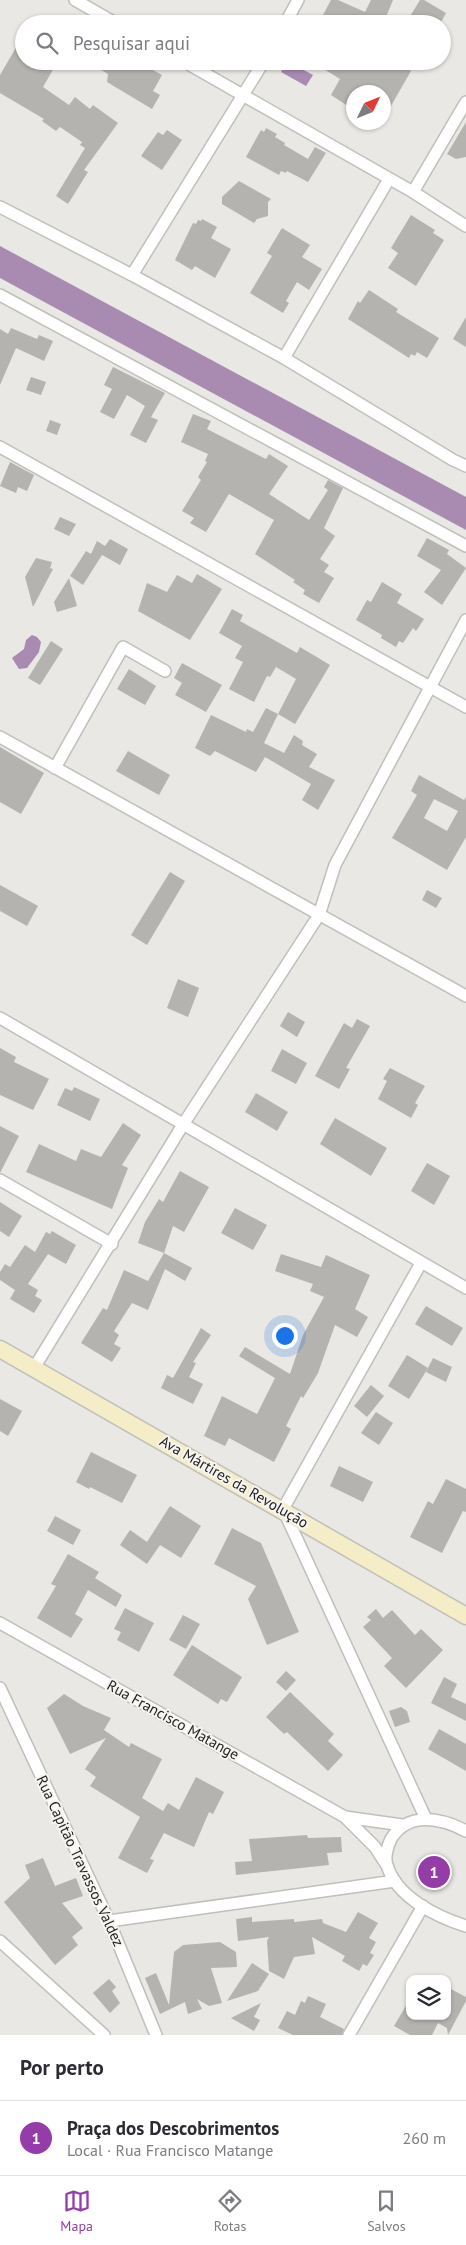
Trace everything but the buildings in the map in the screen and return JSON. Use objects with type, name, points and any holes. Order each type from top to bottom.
[{"type":"street","points":[[75,0],[101,15]]},
{"type":"street","points":[[290,15],[298,0]]},
{"type":"street","points":[[199,70],[413,192],[466,226]]},
{"type":"street","points":[[132,275],[259,70]]},
{"type":"street","points":[[413,192],[466,102]]},
{"type":"street","points":[[284,358],[389,179]]},
{"type":"street","points":[[0,207],[132,275],[284,358],[466,466]]},
{"type":"street","points":[[0,295],[466,546]]},
{"type":"street","points":[[0,447],[466,707]]},
{"type":"street","points":[[34,1368],[112,1244],[184,1123],[319,915],[335,865],[466,620]]},
{"type":"street","points":[[55,768],[123,647],[165,671]]},
{"type":"street","points":[[0,737],[466,996]]},
{"type":"street","points":[[0,1018],[466,1288]]},
{"type":"street","points":[[0,1180],[112,1244]]},
{"type":"street","points":[[421,1263],[283,1509],[426,1819]]},
{"type":"street","name":"Ava Mártires da Revolução","points":[[0,1349],[283,1509],[466,1616]]},
{"type":"street","name":"Rua Francisco Matange","points":[[0,1623],[345,1817]]},
{"type":"street","name":"Rua Capitão Travassos Valdez","points":[[0,1688],[109,1921],[156,2035]]},
{"type":"street","points":[[345,1817],[402,1824],[426,1819],[437,1820],[466,1831]]},
{"type":"street","points":[[345,1817],[375,1847],[395,1881],[436,1915],[466,1926]]},
{"type":"street","points":[[386,1864],[390,1842],[402,1824]]},
{"type":"street","points":[[109,1921],[395,1881]]},
{"type":"street","points":[[349,2035],[423,1906]]},
{"type":"street","points":[[0,1941],[104,2035]]},
{"type":"shaded area","points":[[282,70],[304,70],[313,75],[306,86],[281,72]]},
{"type":"shaded area","points":[[0,246],[466,497],[466,530],[0,278]]},
{"type":"shaded area","points":[[32,635],[41,642],[39,652],[27,668],[19,669],[12,658],[24,649],[26,640]]},
{"type":"place","name":"Praça dos Descobrimentos","points":[[434,1872]]}]
